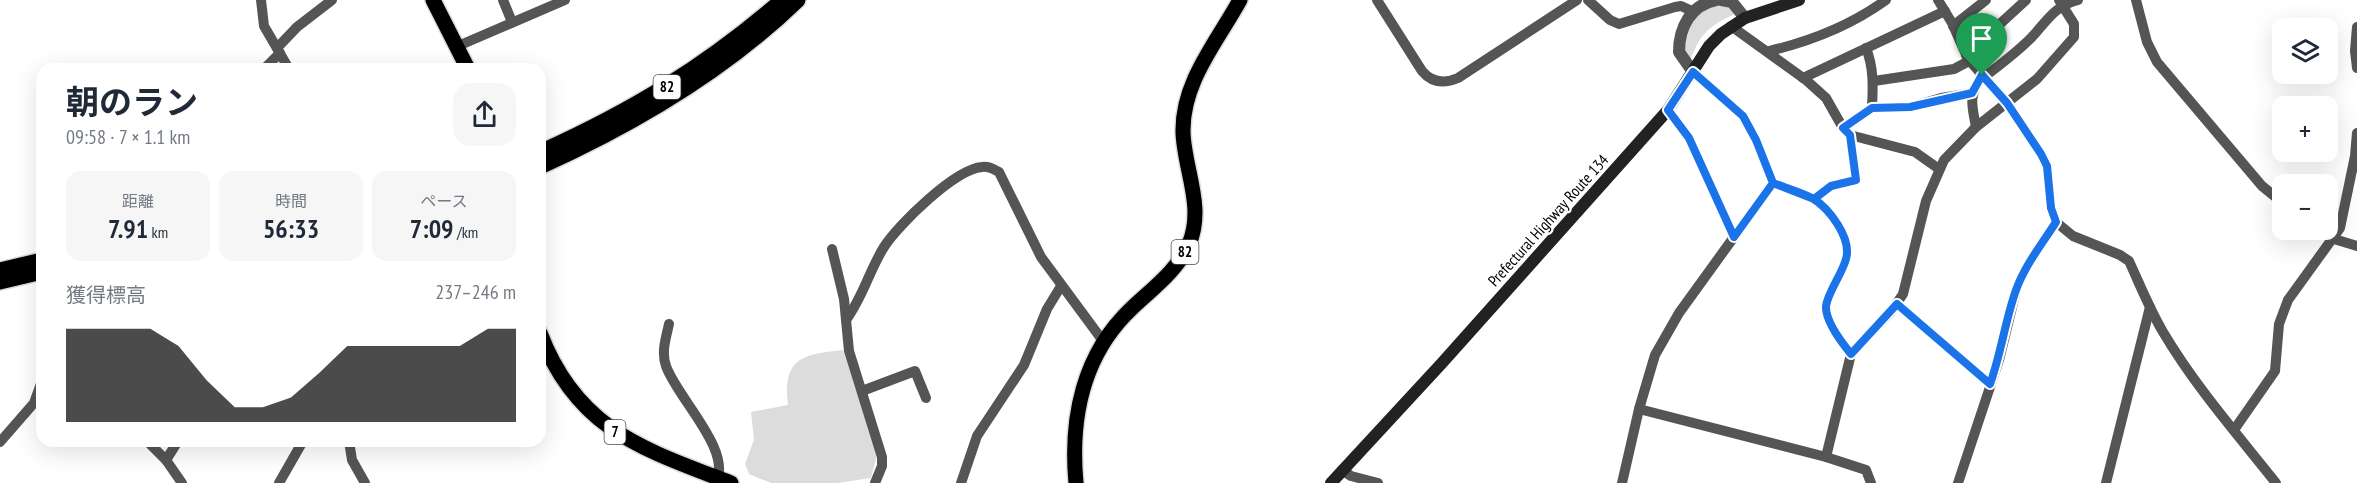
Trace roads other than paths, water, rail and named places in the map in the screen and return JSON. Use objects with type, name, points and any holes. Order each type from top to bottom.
[{"type":"main road","points":[[432,0],[465,63]]},
{"type":"main road","name":"82","points":[[546,150],[625,112],[678,80],[730,44],[782,0]]},
{"type":"main road","name":"82","points":[[546,164],[612,133],[687,88],[738,51],[798,0]]},
{"type":"main road","name":"82","points":[[1076,483],[1074,448],[1078,407],[1090,367],[1103,341],[1121,318],[1169,274],[1190,243],[1195,203],[1183,131],[1186,101],[1196,75],[1240,0]]},
{"type":"main road","name":"Prefectural Highway Route 134","points":[[1331,483],[1442,363],[1668,110],[1709,46],[1731,26],[1745,18],[1799,0]]},
{"type":"main road","points":[[0,270],[36,261]]},
{"type":"main road","points":[[0,282],[36,273]]},
{"type":"main road","name":"7","points":[[546,345],[571,389],[610,428],[651,452],[722,481]]},
{"type":"street","points":[[261,0],[264,26],[286,63]]},
{"type":"street","points":[[269,63],[297,27],[332,0]]},
{"type":"street","points":[[503,0],[512,22]]},
{"type":"street","points":[[458,46],[565,0]]},
{"type":"street","points":[[1377,0],[1422,71],[1432,80],[1445,82],[1458,78],[1577,0]]},
{"type":"street","points":[[1588,0],[1610,20],[1619,24],[1675,7],[1681,6],[1692,11]]},
{"type":"street","points":[[1745,18],[1732,2],[1719,0],[1703,4],[1692,11],[1687,19],[1679,47],[1680,56],[1693,72],[1743,116],[1756,140],[1773,183],[1814,199],[1837,223],[1843,233],[1847,250],[1846,259],[1826,305],[1828,317],[1851,354]]},
{"type":"street","points":[[1769,51],[1815,39],[1841,28],[1869,13],[1886,0]]},
{"type":"street","points":[[1938,0],[1968,58],[2007,103],[2047,166],[2051,208],[2056,222],[2073,236],[2120,255],[2129,261],[2172,347],[2212,404],[2276,483]]},
{"type":"street","points":[[1953,26],[1986,0]]},
{"type":"street","points":[[1874,81],[1954,69],[2026,0]]},
{"type":"street","points":[[1976,127],[1971,103],[1972,93],[1983,76],[2031,39],[2061,2],[2078,0]]},
{"type":"street","points":[[2136,0],[2147,42],[2157,62],[2262,186],[2272,194]]},
{"type":"street","points":[[1826,457],[1851,354],[1897,304],[1908,282],[1926,201],[1939,169],[1948,154],[1976,127],[2037,79],[2074,37],[2074,24],[2061,2]]},
{"type":"street","points":[[1803,78],[1945,11]]},
{"type":"street","points":[[1731,26],[1769,51],[1826,98],[1846,132],[1856,180],[1831,186],[1814,199]]},
{"type":"street","points":[[2357,27],[2355,51],[2357,68]]},
{"type":"street","points":[[1866,48],[1874,81],[1872,108]]},
{"type":"street","points":[[1846,132],[1872,108],[1910,107],[1972,93]]},
{"type":"street","points":[[1668,110],[1689,138],[1734,237]]},
{"type":"street","points":[[1846,132],[1915,152],[1939,169]]},
{"type":"street","points":[[2338,232],[2355,156],[2357,133]]},
{"type":"street","points":[[846,320],[857,305],[871,269],[894,233],[951,180],[981,167],[999,172],[1033,243],[1061,286],[1103,341]]},
{"type":"street","points":[[1622,483],[1639,409],[1655,355],[1679,313],[1773,183]]},
{"type":"street","points":[[1958,483],[1999,360],[2016,291],[2024,271],[2056,222]]},
{"type":"street","points":[[2234,430],[2275,371],[2279,324],[2288,300],[2333,240]]},
{"type":"street","points":[[2337,240],[2357,246]]},
{"type":"street","points":[[832,249],[843,292],[849,351],[882,457],[882,466],[875,483]]},
{"type":"street","points":[[961,483],[977,436],[1024,365],[1047,309],[1061,286]]},
{"type":"street","points":[[1897,304],[1990,384]]},
{"type":"street","points":[[2106,483],[2150,307]]},
{"type":"street","points":[[669,324],[664,347],[665,364],[673,382],[713,446],[720,464],[722,481]]},
{"type":"street","points":[[862,390],[915,371],[926,398]]},
{"type":"street","points":[[0,442],[36,408]]},
{"type":"street","points":[[1639,409],[1826,457],[1866,470],[1871,483]]},
{"type":"street","points":[[153,447],[166,460],[182,483]]},
{"type":"street","points":[[166,460],[174,447]]},
{"type":"street","points":[[279,483],[300,447]]},
{"type":"street","points":[[350,447],[352,460],[365,483]]},
{"type":"street","points":[[1342,470],[1351,476],[1378,483]]}]
